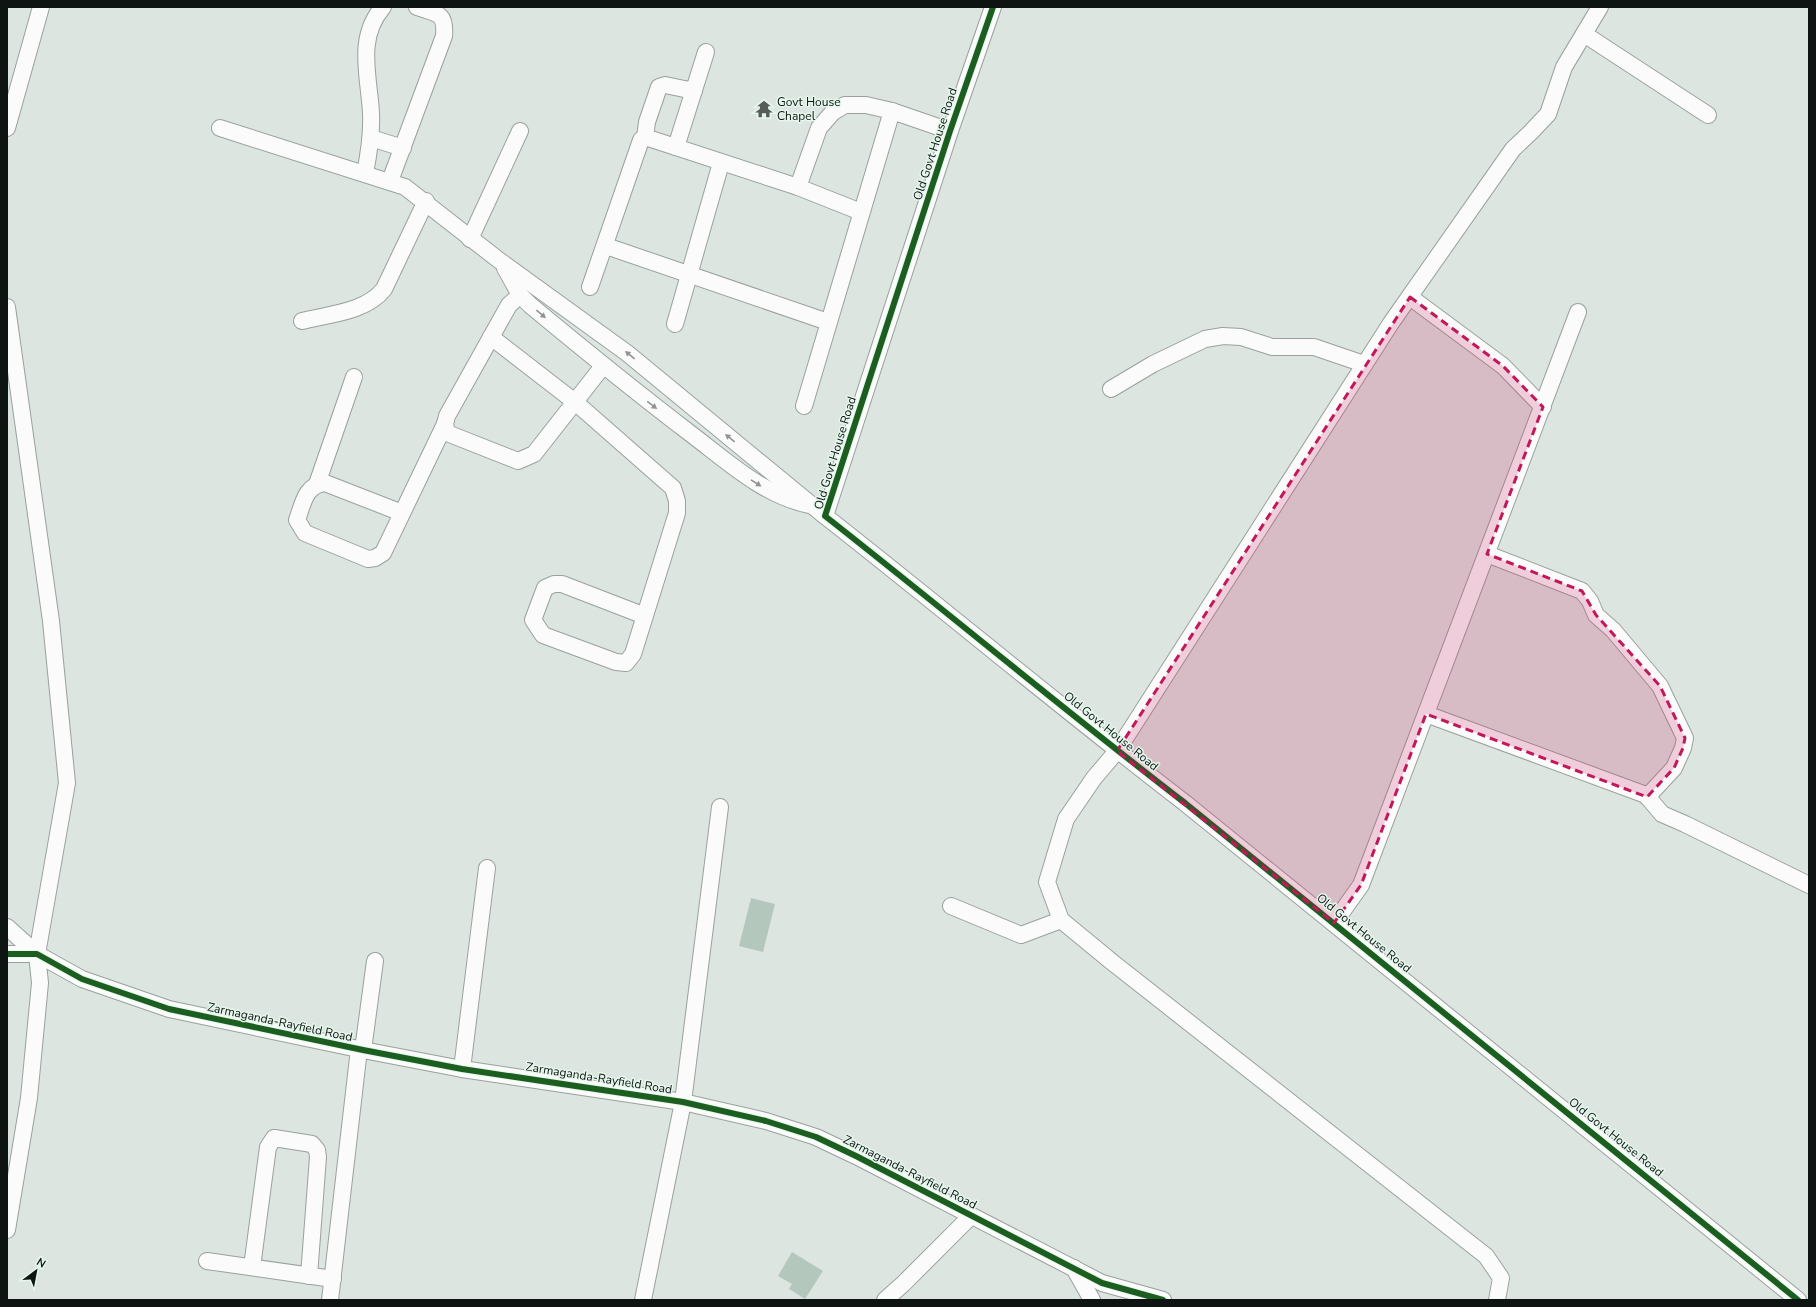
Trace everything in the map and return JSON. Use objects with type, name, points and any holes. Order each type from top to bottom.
[{"type":"street","points":[[7,128],[41,7]]},
{"type":"street","points":[[365,173],[371,138],[371,113],[365,59],[367,44],[374,20],[383,7]]},
{"type":"street","points":[[417,7],[439,14],[445,23]]},
{"type":"street","points":[[390,181],[444,36],[445,23],[450,7]]},
{"type":"street","name":"Old Govt House Road","points":[[993,7],[820,512],[1334,923],[1798,1300]]},
{"type":"street","points":[[1497,1300],[1501,1278],[1486,1256],[1061,920],[1047,882],[1066,819],[1094,778],[1117,751],[1364,364],[1513,149],[1548,114],[1564,67],[1600,7]]},
{"type":"street","points":[[1584,34],[1708,116]]},
{"type":"street","points":[[676,147],[706,52]]},
{"type":"street","points":[[590,287],[606,246],[641,140],[645,137],[647,122],[659,87],[665,85],[694,91]]},
{"type":"street","points":[[798,187],[819,128],[833,112],[845,105],[866,105],[892,111],[950,131]]},
{"type":"street","points":[[804,406],[892,111]]},
{"type":"street","points":[[220,128],[405,187],[426,201],[470,239],[627,353],[820,512]]},
{"type":"street","points":[[470,239],[520,131]]},
{"type":"street","points":[[645,137],[798,187],[861,212]]},
{"type":"street","points":[[371,138],[403,148]]},
{"type":"street","points":[[675,324],[721,162]]},
{"type":"street","points":[[302,322],[364,306],[377,298],[384,289],[426,201]]},
{"type":"street","points":[[606,246],[828,322]]},
{"type":"street","points":[[500,261],[520,295],[602,366],[755,482],[790,501],[820,512]]},
{"type":"street","points":[[520,295],[509,306],[447,416],[447,433],[518,460],[534,454],[602,366]]},
{"type":"street","points":[[1410,297],[1503,366],[1543,407]]},
{"type":"street","points":[[7,307],[51,621],[67,783],[37,954],[40,983],[29,1098],[7,1230]]},
{"type":"street","points":[[1334,923],[1361,885],[1578,312]]},
{"type":"street","points":[[1111,389],[1159,361],[1204,339],[1223,336],[1241,337],[1272,346],[1314,347],[1364,364]]},
{"type":"street","points":[[491,338],[575,402],[673,488],[677,501],[677,513],[645,616],[633,654],[626,663],[616,662],[544,635],[533,620],[545,588],[554,584],[562,584],[645,616]]},
{"type":"street","points":[[633,390],[648,371]]},
{"type":"street","points":[[317,484],[354,377]]},
{"type":"street","points":[[402,513],[325,483],[317,484],[309,489],[297,520],[300,528],[305,533],[368,559],[375,558],[383,553],[446,424]]},
{"type":"street","points":[[1487,554],[1582,591],[1590,601],[1596,615],[1613,630],[1660,686],[1685,738],[1683,748],[1674,768],[1647,797]]},
{"type":"street","points":[[1426,714],[1647,797],[1662,814],[1809,885]]},
{"type":"street","points":[[643,1300],[683,1102],[720,807]]},
{"type":"street","points":[[462,1069],[487,868]]},
{"type":"street","points":[[951,906],[1021,935],[1061,920]]},
{"type":"street","points":[[7,927],[37,954]]},
{"type":"street","name":"Zarmaganda-Rayfield Road","points":[[7,954],[37,954],[82,979],[169,1009],[361,1050],[462,1069],[683,1102],[766,1121],[816,1137],[856,1156],[1102,1283],[1163,1300]]},
{"type":"street","points":[[330,1300],[361,1050],[375,961]]},
{"type":"street","points":[[252,1268],[268,1147],[274,1138],[312,1144],[318,1157],[309,1276]]},
{"type":"street","points":[[885,1300],[971,1216]]},
{"type":"street","points":[[207,1261],[333,1279]]},
{"type":"street","points":[[1074,1268],[1092,1300]]},
{"type":"highlighted area","points":[[1410,297],[1503,366],[1543,407],[1487,554],[1582,591],[1596,615],[1660,686],[1685,738],[1683,748],[1674,768],[1647,797],[1426,714],[1361,885],[1334,923],[1117,751]]},
{"type":"building","points":[[751,898],[775,904],[763,952],[739,946]]},
{"type":"building","points":[[792,1252],[823,1271],[805,1299],[789,1289],[792,1284],[778,1276]]},
{"type":"cycle path","points":[[993,7],[950,131],[825,516],[1185,803],[1798,1300]]},
{"type":"cycle path","points":[[7,954],[37,954],[82,979],[169,1009],[363,1050],[462,1069],[683,1102],[766,1121],[816,1137],[856,1156],[1102,1283],[1163,1300]]},
{"type":"place","name":"Govt House Chapel","points":[[764,109]]}]
